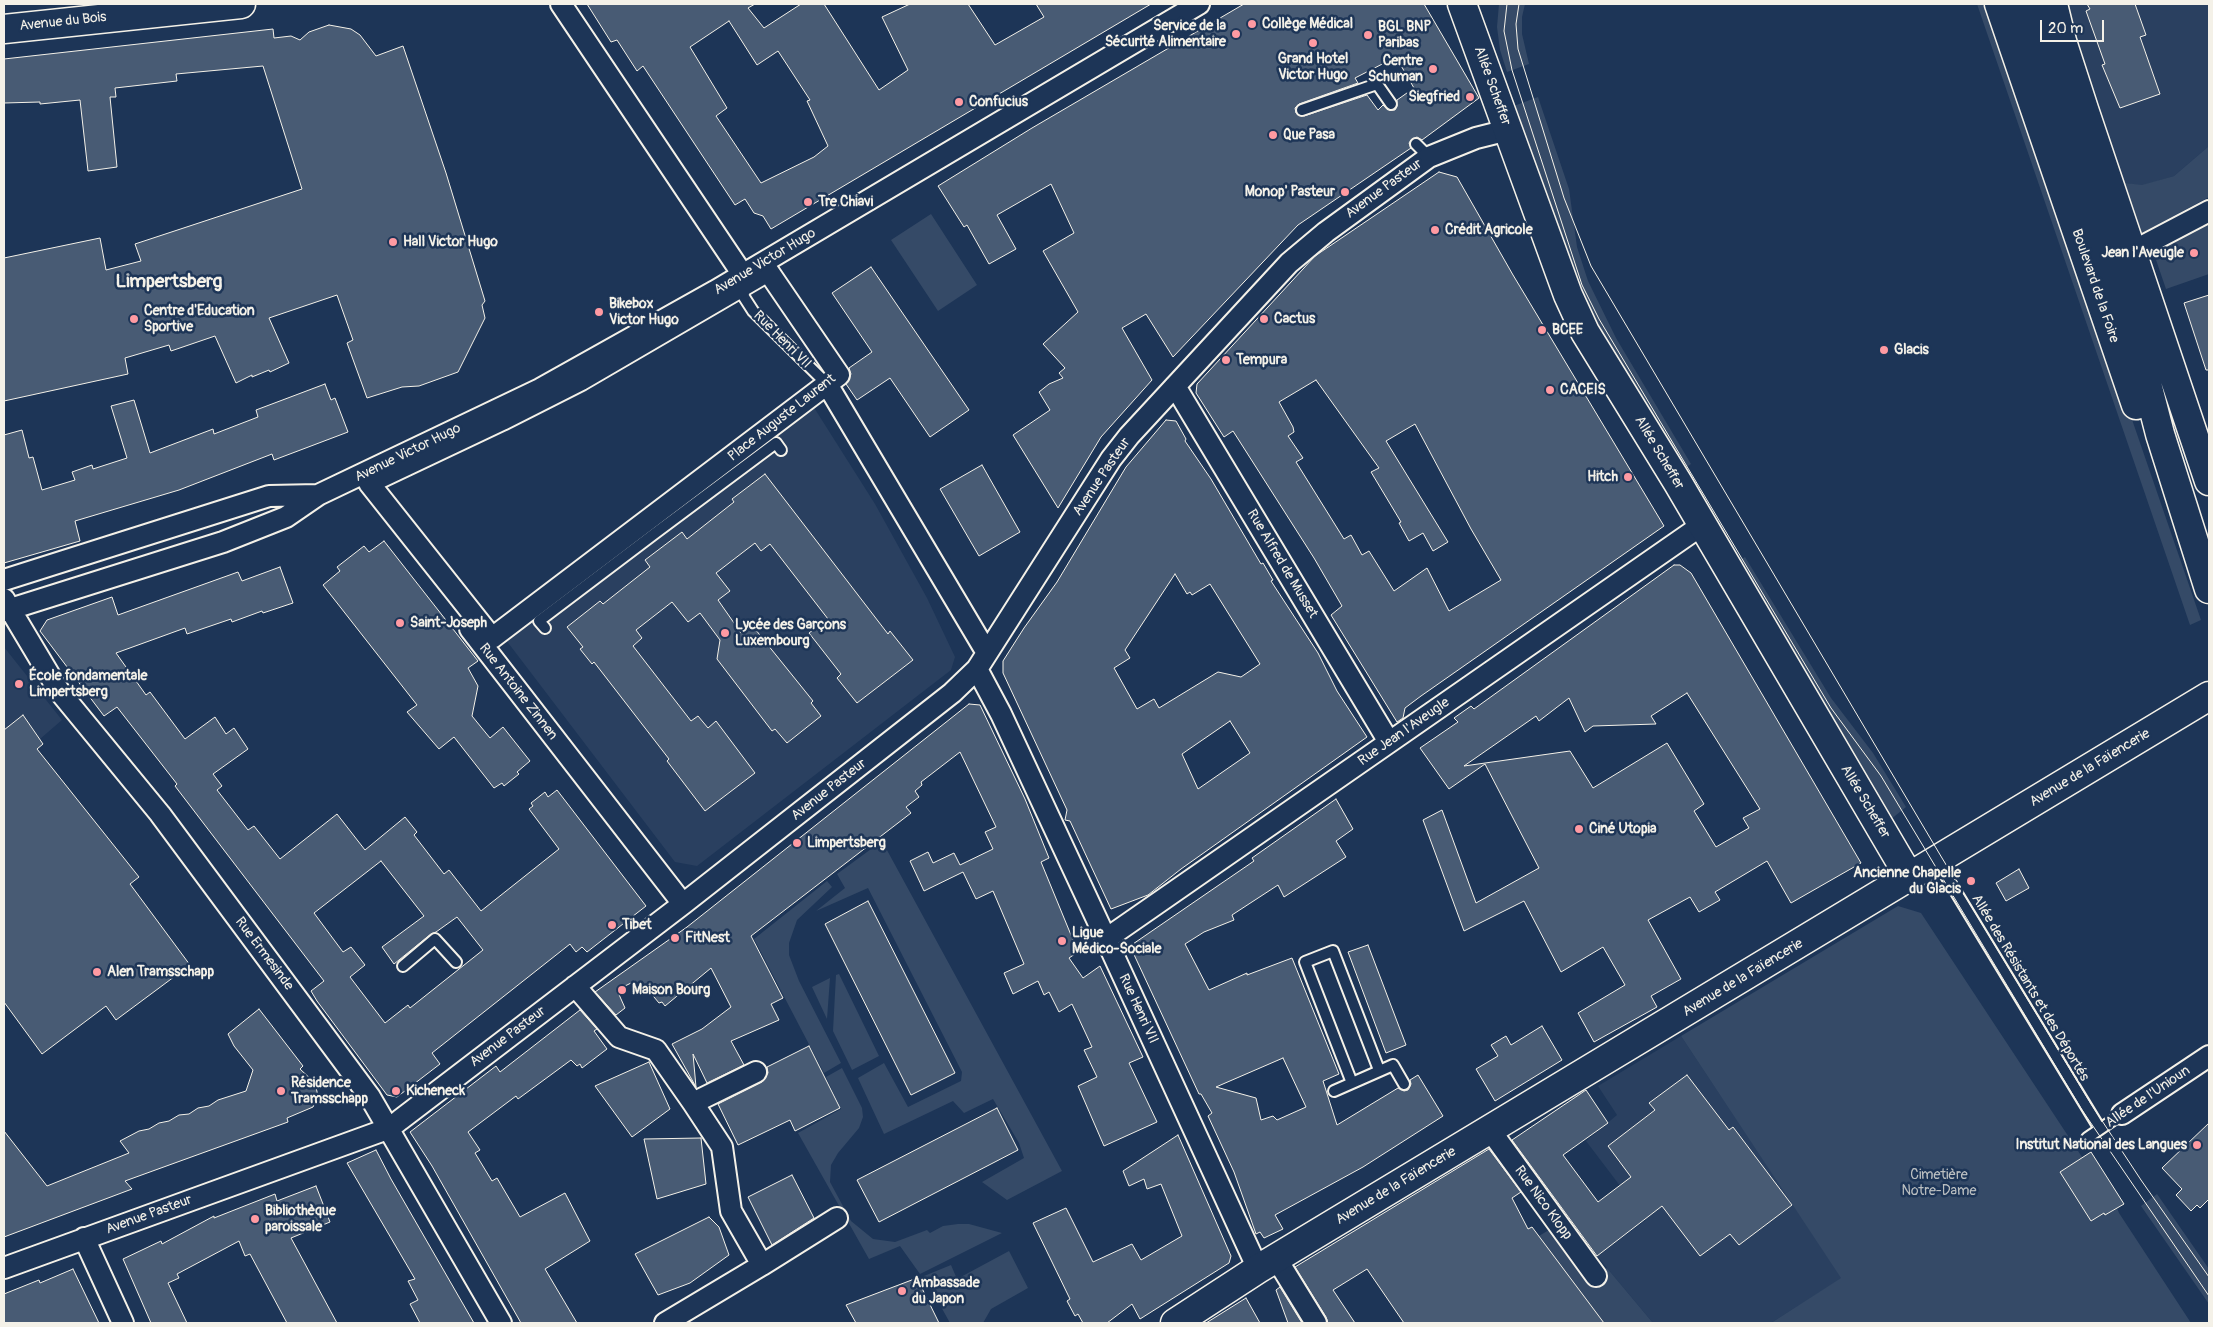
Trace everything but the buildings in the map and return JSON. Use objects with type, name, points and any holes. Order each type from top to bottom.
[{"type":"main road","name":"Avenue du Bois","points":[[4,28],[241,4]]},
{"type":"main road","name":"Allée Scheffer","points":[[1462,4],[1568,295],[1585,332],[1702,525],[1910,878]]},
{"type":"main road","name":"Boulevard de la Foire","points":[[1999,4],[2148,440],[2205,576]]},
{"type":"main road","name":"Boulevard de la Foire","points":[[2024,4],[2128,310],[2209,502]]},
{"type":"main road","points":[[2053,4],[2076,84],[2209,481]]},
{"type":"main road","name":"Boulevard de la Foire","points":[[2128,310],[2160,434],[2205,576]]},
{"type":"main road","name":"Avenue de la Faïencerie","points":[[1175,1323],[1267,1264],[2209,696]]},
{"type":"street","name":"Rue Henri VII","points":[[561,4],[743,280]]},
{"type":"street","name":"Avenue Victor Hugo","points":[[6,607],[223,542],[286,516],[318,495],[540,390],[743,280],[1199,4]]},
{"type":"street","name":"Avenue Pasteur","points":[[4,1268],[390,1128],[683,904],[952,693],[982,661],[1112,459],[1129,436],[1289,263],[1422,150],[1508,130]]},
{"type":"street","points":[[2133,251],[2209,211]]},
{"type":"street","name":"Place Auguste Laurent","points":[[768,271],[840,375],[827,384],[492,638],[369,482],[502,420],[581,380],[743,280],[768,271]]},
{"type":"street","name":"Rue Henri VII","points":[[827,384],[982,661],[1001,714],[1106,939],[1267,1264]]},
{"type":"street","name":"Rue Alfred de Musset","points":[[1175,386],[1389,742]]},
{"type":"street","name":"Rue Antoine Zinnen","points":[[354,479],[683,904]]},
{"type":"street","name":"Avenue Victor Hugo","points":[[4,580],[269,496],[318,495]]},
{"type":"street","name":"Rue Jean l'Aveugle","points":[[1106,939],[1702,525]]},
{"type":"street","name":"Rue Ermesinde","points":[[6,607],[60,691],[160,814],[370,1097],[390,1128],[501,1323]]},
{"type":"street","points":[[575,986],[619,1037],[656,1050],[693,1102],[722,1147],[731,1211],[762,1265]]},
{"type":"street","name":"Allée de l'Unioun","points":[[2122,1114],[2209,1056]]},
{"type":"street","points":[[693,1102],[756,1072]]},
{"type":"street","name":"Rue Nico Klopp","points":[[1490,1130],[1596,1276]]},
{"type":"street","points":[[664,1323],[837,1218]]},
{"type":"street","points":[[84,1238],[123,1323]]},
{"type":"street","points":[[1267,1264],[1316,1323]]},
{"type":"lane","points":[[1302,110],[1377,84],[1391,104]]},
{"type":"lane","name":"Rue Henri VII","points":[[743,280],[744,297],[753,310],[827,384]]},
{"type":"lane","points":[[545,628],[540,621],[654,534],[776,443],[781,450]]},
{"type":"lane","name":"Allée des Résistants et des Déportés","points":[[1937,861],[2100,1129]]},
{"type":"lane","points":[[403,966],[435,939],[456,962]]},
{"type":"lane","points":[[1352,1083],[1305,962],[1333,951],[1379,1070]]},
{"type":"lane","points":[[1334,1090],[1393,1065],[1404,1084]]},
{"type":"lane","name":"Allée de l'Unioun","points":[[2087,1138],[2122,1114]]},
{"type":"shaded area","points":[[2066,4],[2209,5],[2209,146],[2174,176],[2142,186],[2125,183]]},
{"type":"shaded area","name":"Lycée des Garçons Luxembourg","points":[[813,406],[875,504],[927,598],[955,657],[951,670],[697,866],[675,862],[506,640]]},
{"type":"shaded area","name":"École fondamentale Limpertsberg","points":[[4,647],[62,720],[40,739],[43,745],[35,752],[4,746]]},
{"type":"shaded area","points":[[1681,1036],[1842,1278],[1771,1323],[1653,1323],[1597,1256],[1646,1220],[1586,1141],[1617,1115],[1598,1086]]},
{"type":"green space","points":[[1499,4],[1525,4],[1522,17],[1522,34],[1529,64],[1507,72],[1500,50],[1497,27]]},
{"type":"green space","points":[[1977,4],[1989,4],[2201,620],[2190,625]]},
{"type":"green space","points":[[1538,97],[1569,189],[1577,247],[1588,281],[1616,338],[1691,464],[1682,470],[1588,313],[1511,107]]},
{"type":"green space","points":[[2209,146],[2209,197],[2142,233],[2125,183],[2142,185],[2174,176]]},
{"type":"green space","points":[[931,214],[977,285],[938,311],[891,240]]},
{"type":"green space","points":[[2209,223],[2209,274],[2166,289],[2154,254],[2156,250]]},
{"type":"green space","points":[[1745,557],[1831,698],[1873,753],[1906,807],[1890,820],[1736,563]]},
{"type":"green space","points":[[882,841],[1062,1171],[1007,1200],[982,1182],[1024,1158],[1019,1143],[993,1099],[964,1113],[953,1101],[884,1134],[858,1078],[884,1063],[908,1107],[961,1081],[962,1072],[868,888],[816,911],[845,888],[837,874]]},
{"type":"green space","points":[[827,881],[832,887],[797,920],[789,943],[789,955],[799,981],[841,1063],[824,1073],[754,939]]},
{"type":"green space","name":"Cimetière Notre-Dame","points":[[1898,906],[1921,913],[2082,1157],[2091,1152],[2124,1204],[2117,1208],[2119,1213],[2191,1323],[1771,1323],[1841,1278],[1681,1036]]},
{"type":"green space","points":[[839,974],[879,1056],[852,1070],[833,1031],[836,975]]},
{"type":"green space","points":[[830,978],[827,1019],[812,987]]},
{"type":"green space","points":[[842,1068],[862,1108],[863,1117],[859,1128],[838,1153],[831,1165],[830,1182],[851,1221],[873,1239],[895,1242],[927,1230],[930,1233],[943,1226],[958,1224],[969,1224],[1002,1233],[920,1274],[900,1246],[869,1259],[798,1133],[841,1109],[826,1077]]},
{"type":"green space","points":[[2157,1194],[2209,1269],[2209,1304],[2141,1206]]},
{"type":"green space","points":[[1549,1230],[1587,1282],[1607,1268],[1653,1323],[1470,1323],[1448,1290]]},
{"type":"green space","points":[[1009,1251],[1028,1288],[991,1309],[983,1323],[950,1323],[924,1276],[951,1265],[957,1279]]},
{"type":"tram line","points":[[1507,4],[1504,31],[1512,70],[1582,285],[1599,319],[1831,708],[1881,776],[2082,1110],[2209,1296]]},
{"type":"tram line","points":[[1519,4],[1516,24],[1518,49],[1564,198],[1591,266],[1942,858],[2091,1104],[2141,1180],[2209,1277]]},
{"type":"place","name":"Collège Médical","points":[[1252,24]]},
{"type":"place","name":"Service de la Sécurité Alimentaire","points":[[1236,34]]},
{"type":"place","name":"BGL BNP Paribas","points":[[1368,35]]},
{"type":"place","name":"Grand Hotel Victor Hugo","points":[[1313,43]]},
{"type":"place","name":"Centre Schuman","points":[[1433,69]]},
{"type":"place","name":"Siegfried","points":[[1470,97]]},
{"type":"place","name":"Confucius","points":[[959,102]]},
{"type":"place","name":"Que Pasa","points":[[1273,135]]},
{"type":"place","name":"Monop' Pasteur","points":[[1345,192]]},
{"type":"place","name":"Tre Chiavi","points":[[808,202]]},
{"type":"place","name":"Crédit Agricole","points":[[1435,230]]},
{"type":"place","name":"Hall Victor Hugo","points":[[393,242]]},
{"type":"place","name":"Jean l'Aveugle","points":[[2194,253]]},
{"type":"place","name":"Bikebox Victor Hugo","points":[[599,312]]},
{"type":"place","name":"Centre d'Education Sportive","points":[[134,319]]},
{"type":"place","name":"Cactus","points":[[1264,319]]},
{"type":"place","name":"BCEE","points":[[1542,330]]},
{"type":"place","name":"Glacis","points":[[1884,350]]},
{"type":"place","name":"Tempura","points":[[1226,360]]},
{"type":"place","name":"CACEIS","points":[[1550,390]]},
{"type":"place","name":"Hitch","points":[[1628,477]]},
{"type":"place","name":"Saint-Joseph","points":[[400,623]]},
{"type":"place","name":"Lycée des Garçons Luxembourg","points":[[725,633]]},
{"type":"place","name":"École fondamentale Limpertsberg","points":[[19,684]]},
{"type":"place","name":"Ciné Utopia","points":[[1579,829]]},
{"type":"place","name":"Limpertsberg","points":[[797,843]]},
{"type":"place","name":"Ancienne Chapelle du Glacis","points":[[1971,881]]},
{"type":"place","name":"Tibet","points":[[612,925]]},
{"type":"place","name":"FitNest","points":[[675,938]]},
{"type":"place","name":"Ligue Médico-Sociale","points":[[1062,941]]},
{"type":"place","name":"Alen Tramsschapp","points":[[97,972]]},
{"type":"place","name":"Maison Bourg","points":[[622,990]]},
{"type":"place","name":"Résidence Tramsschapp","points":[[281,1091]]},
{"type":"place","name":"Kicheneck","points":[[396,1091]]},
{"type":"place","name":"Institut National des Langues","points":[[2197,1145]]},
{"type":"place","name":"Bibliothèque paroissale","points":[[255,1219]]},
{"type":"place","name":"Ambassade du Japon","points":[[902,1291]]},
{"type":"district","name":"Limpertsberg","points":[[169,282]]}]
